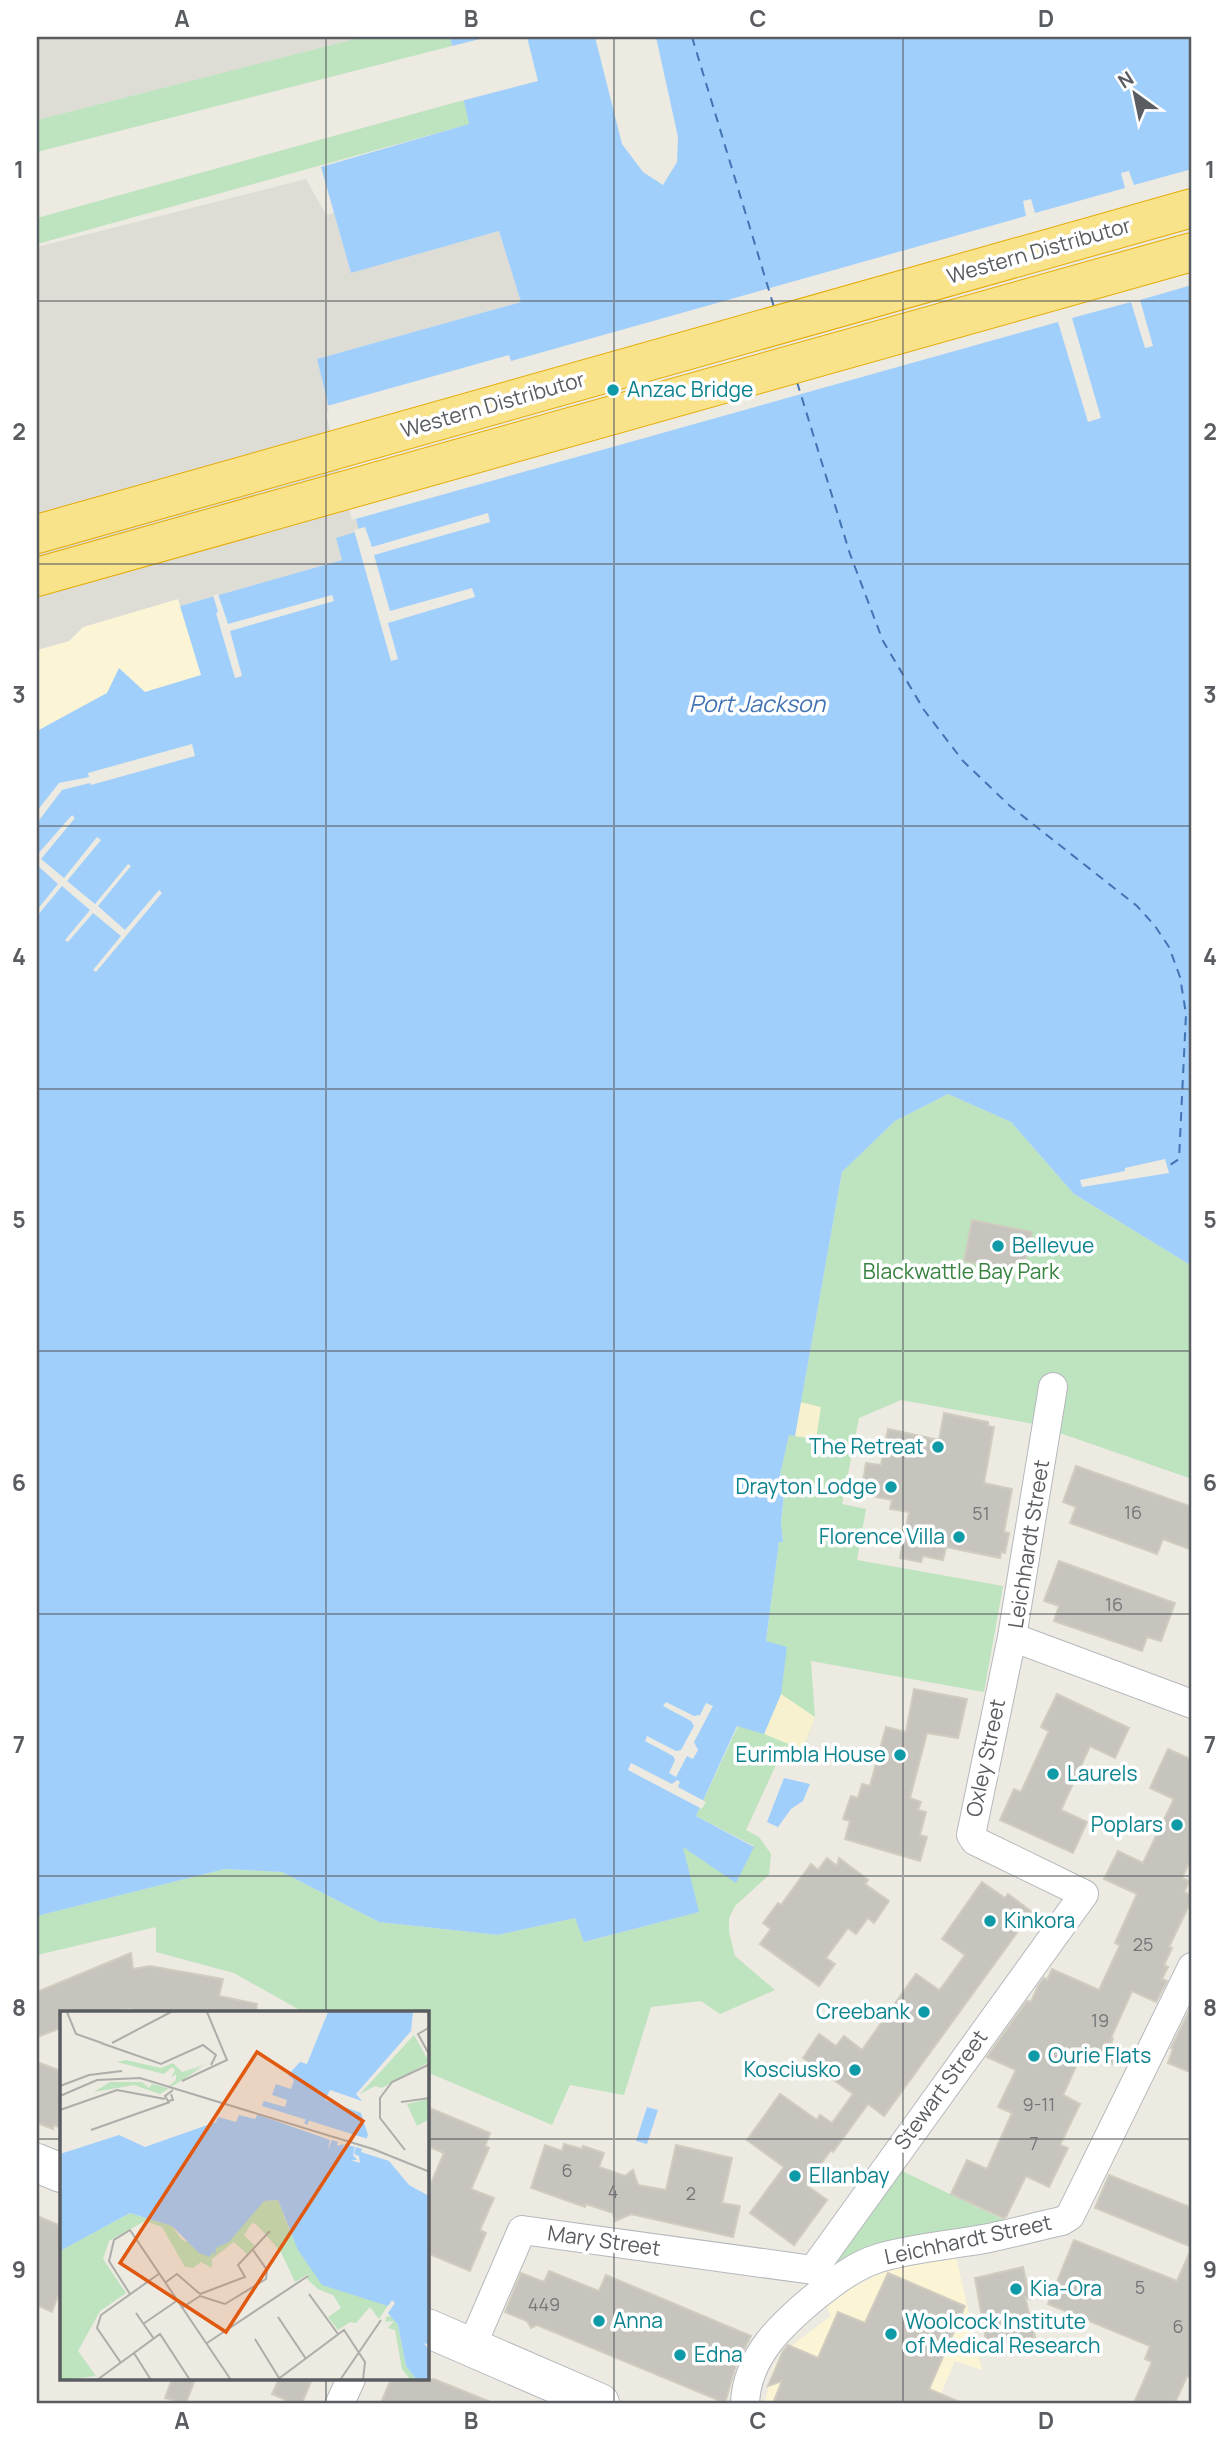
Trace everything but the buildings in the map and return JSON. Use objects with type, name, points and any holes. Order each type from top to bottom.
[{"type":"highway","name":"Western Distributor","points":[[37,534],[1192,208]]},
{"type":"highway","name":"Western Distributor","points":[[37,577],[1192,252]]},
{"type":"street","name":"Leichhardt Street","points":[[1053,1387],[1012,1637],[1192,1704]]},
{"type":"street","name":"Oxley Street","points":[[1012,1637],[971,1837],[1084,1894]]},
{"type":"street","name":"Stewart Street","points":[[820,2279],[1084,1894]]},
{"type":"street","name":"Leichhardt Street","points":[[745,2403],[751,2374],[766,2344],[820,2279],[879,2258],[992,2237],[1062,2221],[1070,2216],[1192,1967]]},
{"type":"street","points":[[37,2163],[60,2173]]},
{"type":"street","name":"Mary Street","points":[[471,2348],[522,2230],[820,2279]]},
{"type":"street","points":[[429,2329],[600,2403]]},
{"type":"street","points":[[340,2403],[351,2380]]},
{"type":"shaded area","points":[[37,37],[363,37],[37,120]]},
{"type":"shaded area","points":[[306,179],[326,215],[334,213],[351,273],[499,231],[521,302],[317,359],[359,531],[342,560],[180,606],[178,599],[83,627],[69,641],[37,650],[37,247]]},
{"type":"shaded area","points":[[178,599],[201,675],[145,692],[107,693],[37,731],[37,650],[69,641],[83,627]]},
{"type":"shaded area","name":"Woolcock Institute of Medical Research","points":[[956,2257],[982,2370],[955,2361],[937,2403],[765,2403],[777,2361],[795,2343],[831,2316],[827,2307],[849,2290],[875,2276],[898,2268]]},
{"type":"green space","points":[[363,37],[450,37],[452,46],[37,152],[37,120]]},
{"type":"green space","points":[[464,100],[470,124],[37,244],[37,218]]},
{"type":"green space","name":"Blackwattle Bay Park","points":[[948,1094],[1011,1122],[1074,1194],[1192,1266],[1192,1479],[1034,1424],[901,1400],[859,1418],[842,1504],[866,1509],[857,1560],[1003,1586],[984,1692],[811,1661],[815,1717],[800,1759],[788,1755],[786,1758],[780,1756],[746,1830],[759,1837],[771,1854],[769,1875],[735,1906],[729,1918],[729,1932],[735,1956],[775,1990],[720,2014],[701,2001],[651,2007],[624,2095],[570,2085],[552,2125],[429,2073],[429,2011],[301,2011],[234,1973],[156,1952],[156,1927],[37,1955],[37,1916],[225,1869],[282,1872],[379,1922],[498,1935],[575,1918],[585,1942],[698,1912],[682,1846],[754,1846],[696,1816],[738,1726],[787,1648],[766,1642],[779,1541],[783,1541],[781,1524],[786,1477],[780,1475],[789,1434],[795,1435],[842,1172],[895,1121]]},
{"type":"green space","points":[[900,2170],[1008,2222],[837,2265],[830,2260]]},
{"type":"sand","points":[[800,1402],[821,1407],[816,1439],[795,1436]]},
{"type":"sand","points":[[781,1694],[815,1717],[803,1750],[764,1734]]},
{"type":"water","name":"Port Jackson","points":[[450,37],[1192,37],[1192,1266],[1074,1194],[1011,1122],[948,1094],[895,1121],[842,1172],[795,1436],[789,1435],[780,1475],[786,1476],[781,1523],[783,1542],[779,1542],[766,1641],[787,1647],[781,1694],[764,1734],[737,1726],[696,1816],[754,1847],[736,1883],[683,1847],[699,1912],[584,1942],[575,1918],[498,1935],[379,1922],[282,1872],[225,1869],[37,1916],[37,731],[107,693],[119,668],[145,692],[201,675],[180,606],[342,560],[336,538],[359,531],[317,359],[521,302],[499,231],[351,273],[321,167],[469,124]]},
{"type":"water","points":[[784,1778],[810,1784],[803,1801],[791,1809],[778,1827],[767,1822]]},
{"type":"water","points":[[647,2107],[658,2110],[647,2144],[636,2141]]},
{"type":"pier","points":[[488,37],[527,37],[538,81],[461,101],[448,47]]},
{"type":"pier","points":[[595,37],[656,37],[678,137],[677,162],[663,185],[643,172],[622,144]]},
{"type":"pier","name":"Anzac Bridge","points":[[1192,169],[1192,285],[1140,300],[1153,346],[1145,348],[1131,302],[1072,318],[1101,418],[1088,422],[1058,322],[352,520],[326,413],[329,412],[327,406],[509,355],[511,361],[1026,216],[1023,201],[1031,199],[1035,213],[1125,188],[1121,173],[1129,171],[1134,185]]},
{"type":"pier","points":[[488,513],[490,522],[374,555],[390,611],[472,588],[475,597],[388,623],[398,659],[391,661],[354,530],[365,527],[372,547]]},
{"type":"pier","points":[[218,594],[228,624],[332,595],[334,601],[230,631],[242,676],[235,678],[216,613],[218,612],[213,595]]},
{"type":"pier","points":[[192,744],[195,756],[91,785],[90,783],[62,790],[37,823],[37,811],[59,783],[89,777],[88,773]]},
{"type":"pier","points":[[72,815],[75,818],[41,859],[64,878],[97,837],[101,840],[67,881],[95,904],[128,864],[131,866],[98,906],[125,930],[159,890],[162,893],[96,972],[93,970],[121,936],[93,913],[68,942],[65,940],[90,910],[62,886],[37,916],[37,910],[58,884],[37,865],[37,855]]},
{"type":"pier","points":[[1165,1159],[1169,1173],[1082,1187],[1080,1180]]},
{"type":"pier","points":[[666,1702],[694,1716],[700,1715],[706,1703],[713,1706],[694,1742],[698,1750],[693,1759],[687,1756],[676,1777],[669,1773],[675,1760],[673,1756],[645,1741],[647,1736],[676,1751],[681,1750],[694,1726],[691,1721],[663,1706]]},
{"type":"pier","points":[[631,1763],[672,1784],[677,1780],[680,1782],[678,1787],[706,1802],[702,1809],[628,1770]]},
{"type":"ferry route","points":[[692,37],[774,307]]},
{"type":"ferry route","points":[[797,382],[850,554],[883,641],[924,710],[963,761],[1010,806],[1137,906],[1169,947],[1180,977],[1186,1014],[1179,1159],[1167,1167]]},
{"type":"place","name":"Anzac Bridge","points":[[613,390]]},
{"type":"place","name":"Bellevue","points":[[998,1246]]},
{"type":"place","name":"The Retreat","points":[[938,1447]]},
{"type":"place","name":"Drayton Lodge","points":[[891,1487]]},
{"type":"place","name":"Florence Villa","points":[[959,1537]]},
{"type":"place","name":"Eurimbla House","points":[[900,1755]]},
{"type":"place","name":"Laurels","points":[[1053,1774]]},
{"type":"place","name":"Poplars","points":[[1177,1825]]},
{"type":"place","name":"Kinkora","points":[[990,1921]]},
{"type":"place","name":"Creebank","points":[[924,2012]]},
{"type":"place","name":"Ourie Flats","points":[[1034,2056]]},
{"type":"place","name":"Kosciusko","points":[[855,2070]]},
{"type":"place","name":"Ellanbay","points":[[795,2176]]},
{"type":"place","name":"Kia-Ora","points":[[1016,2289]]},
{"type":"place","name":"Anna","points":[[599,2321]]},
{"type":"place","name":"Woolcock Institute of Medical Research","points":[[891,2334]]},
{"type":"place","name":"Edna","points":[[680,2355]]}]
